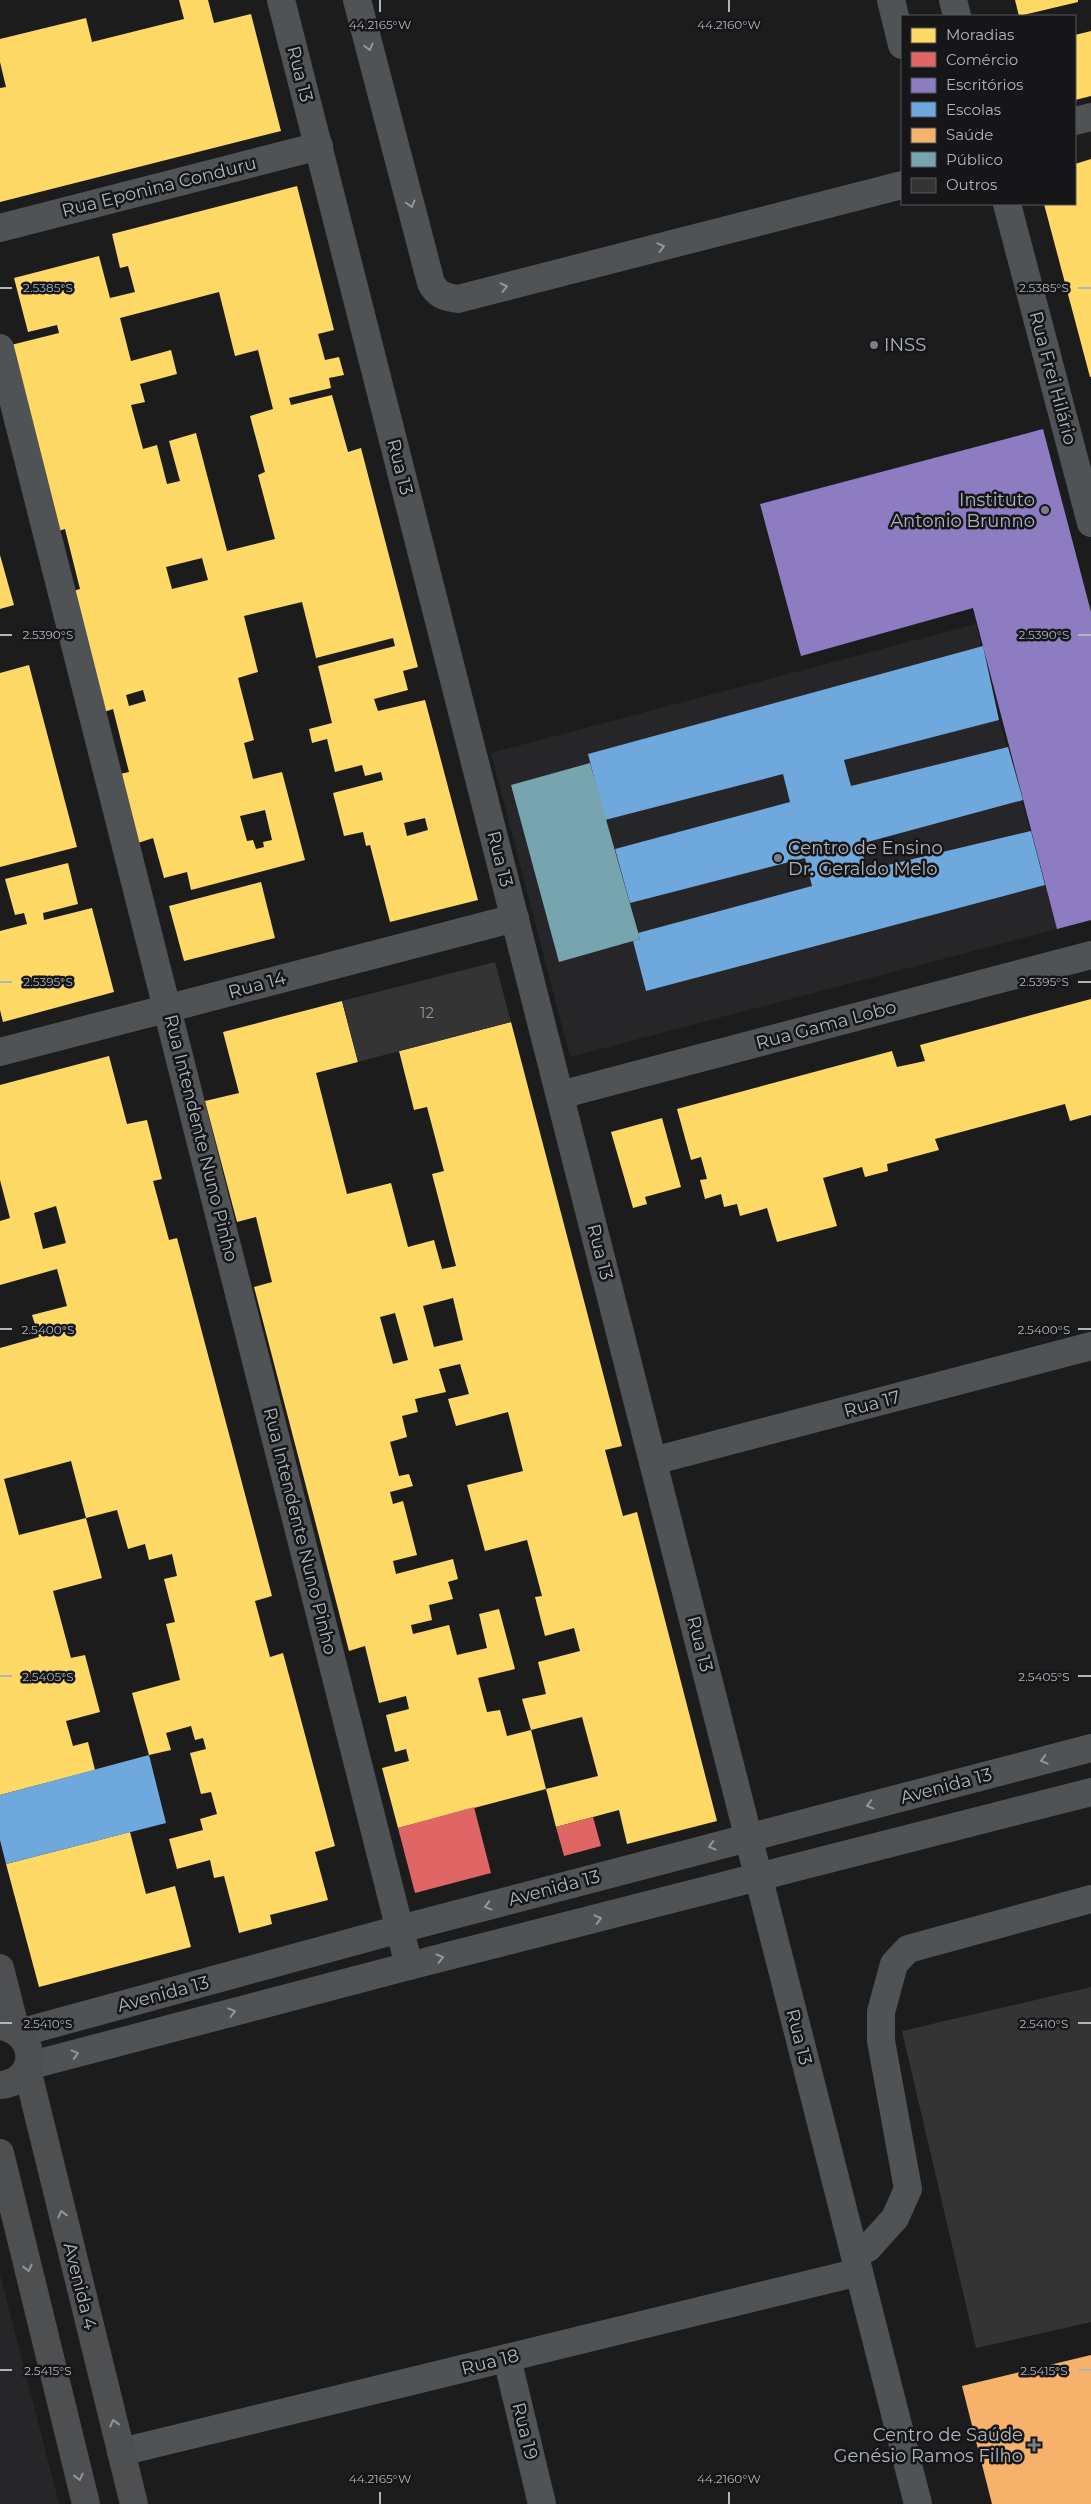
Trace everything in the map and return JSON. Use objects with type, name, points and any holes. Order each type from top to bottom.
[{"type":"main road","points":[[0,1968],[12,2030]]},
{"type":"main road","name":"Avenida 4","points":[[12,2030],[24,2038],[30,2052],[27,2067],[134,2504]]},
{"type":"main road","points":[[0,2085],[15,2082],[27,2067]]},
{"type":"main road","points":[[0,2153],[86,2504]]},
{"type":"street","name":"Rua 13","points":[[281,0],[918,2504]]},
{"type":"street","points":[[357,0],[431,283],[436,292],[446,297],[458,299],[901,184]]},
{"type":"street","points":[[891,0],[901,40]]},
{"type":"street","points":[[953,0],[957,15]]},
{"type":"street","points":[[1076,121],[1091,117]]},
{"type":"street","name":"Rua Eponina Conduru","points":[[0,228],[318,146]]},
{"type":"street","name":"Rua Frei Hilário","points":[[1007,205],[1091,524]]},
{"type":"street","name":"Rua Intendente Nuno Pinho","points":[[0,348],[409,1966]]},
{"type":"street","name":"Rua 14","points":[[0,1052],[515,918]]},
{"type":"street","name":"Rua Gama Lobo","points":[[560,1095],[1091,955]]},
{"type":"street","name":"Rua 17","points":[[653,1461],[1091,1346]]},
{"type":"street","name":"Avenida 13","points":[[12,2030],[1091,1748]]},
{"type":"street","name":"Avenida 13","points":[[27,2067],[409,1966],[1091,1792]]},
{"type":"street","points":[[857,2263],[894,2218],[908,2189],[881,2041],[881,2012],[894,1964],[908,1949],[1091,1899]]},
{"type":"street","name":"Rua 18","points":[[121,2452],[507,2358],[857,2263]]},
{"type":"street","name":"Rua 19","points":[[507,2358],[542,2504]]},
{"type":"shaded area","name":"Centro de Ensino Dr. Geraldo Melo","points":[[976,624],[999,720],[1057,929],[570,1057],[491,753]]},
{"type":"shaded area","points":[[0,2274],[59,2504],[0,2504]]},
{"type":"building: Moradias","points":[[179,0],[208,0],[214,23],[251,14],[281,131],[0,202],[0,88],[6,87],[0,62],[0,39],[86,18],[92,42],[184,19]]},
{"type":"building: Moradias","points":[[1015,0],[1078,0],[1078,2],[1019,15]]},
{"type":"building: Moradias","points":[[1091,31],[1091,96],[1076,100],[1076,35]]},
{"type":"building: Moradias","points":[[1091,159],[1091,377],[1044,205],[1076,205],[1076,164]]},
{"type":"building: Moradias","points":[[297,186],[334,330],[318,334],[325,360],[339,357],[344,375],[329,378],[331,388],[289,398],[291,405],[332,395],[348,452],[361,448],[418,667],[403,671],[408,690],[374,699],[378,711],[425,700],[478,900],[390,922],[370,845],[366,846],[363,832],[344,836],[333,793],[383,780],[381,772],[365,776],[362,765],[335,772],[327,739],[312,743],[309,729],[332,723],[318,666],[395,646],[393,638],[316,658],[302,602],[244,616],[258,672],[238,678],[254,740],[244,743],[253,779],[282,772],[305,860],[191,890],[187,872],[164,878],[153,838],[138,843],[120,774],[129,772],[113,709],[101,713],[69,592],[80,589],[65,529],[55,532],[7,346],[59,333],[57,325],[28,332],[14,278],[99,256],[110,298],[135,292],[128,266],[120,268],[112,234]],"holes":[[[219,292],[235,356],[258,350],[273,409],[250,416],[265,472],[258,475],[275,539],[227,551],[196,433],[169,441],[180,481],[167,484],[157,445],[143,449],[131,405],[145,402],[140,384],[177,374],[171,350],[131,361],[120,318]],[[202,558],[208,580],[172,589],[166,567]],[[143,690],[146,701],[129,706],[126,695]],[[265,810],[272,840],[263,842],[264,847],[256,849],[253,840],[247,841],[240,816]],[[425,818],[428,830],[407,836],[404,823]]]},
{"type":"building: Moradias","points":[[0,555],[14,605],[0,609]]},
{"type":"building: Moradias","points":[[29,665],[77,847],[0,867],[0,673]]},
{"type":"building: Moradias","points":[[68,863],[78,904],[43,913],[44,920],[92,908],[114,992],[3,1022],[0,1010],[0,931],[27,924],[24,913],[15,915],[5,879]]},
{"type":"building: Moradias","points":[[261,882],[275,938],[184,961],[169,906]]},
{"type":"building: Moradias","points":[[1091,999],[1091,1115],[1070,1121],[1065,1104],[935,1139],[939,1150],[887,1164],[888,1171],[865,1177],[862,1167],[823,1178],[837,1226],[777,1242],[767,1208],[740,1216],[737,1204],[724,1207],[721,1194],[705,1199],[700,1180],[707,1179],[701,1157],[691,1160],[677,1109],[892,1051],[897,1067],[925,1061],[920,1045]]},
{"type":"building: Moradias","points":[[342,1001],[358,1062],[316,1073],[347,1194],[391,1183],[408,1247],[434,1240],[442,1269],[456,1266],[432,1174],[444,1171],[427,1107],[414,1110],[399,1051],[511,1022],[622,1446],[605,1450],[623,1516],[637,1512],[717,1821],[627,1844],[619,1810],[556,1827],[546,1789],[398,1828],[382,1768],[409,1761],[406,1749],[395,1752],[386,1715],[409,1709],[406,1696],[379,1703],[365,1646],[349,1651],[254,1287],[272,1282],[256,1217],[237,1222],[205,1101],[239,1093],[223,1032]],"holes":[[[453,1298],[463,1340],[434,1347],[423,1306]],[[395,1313],[408,1360],[393,1364],[380,1317]],[[460,1364],[469,1394],[448,1399],[456,1426],[508,1412],[523,1471],[467,1485],[485,1551],[527,1540],[542,1596],[535,1597],[545,1636],[574,1628],[580,1651],[538,1662],[546,1694],[522,1699],[531,1730],[507,1736],[500,1710],[487,1712],[478,1678],[515,1669],[499,1609],[479,1614],[487,1648],[457,1655],[449,1625],[413,1634],[411,1625],[432,1620],[429,1605],[453,1599],[448,1582],[458,1579],[453,1559],[396,1574],[393,1561],[417,1555],[403,1501],[393,1504],[390,1492],[413,1486],[409,1474],[399,1476],[390,1442],[407,1437],[402,1416],[418,1412],[415,1399],[446,1392],[439,1369]],[[582,1717],[598,1776],[546,1789],[531,1730]]]},
{"type":"building: Moradias","points":[[109,1056],[127,1124],[147,1120],[162,1179],[153,1181],[169,1240],[177,1238],[272,1596],[255,1601],[270,1657],[283,1653],[335,1846],[315,1852],[328,1900],[270,1915],[272,1924],[239,1933],[224,1876],[214,1878],[210,1860],[177,1869],[169,1839],[203,1830],[200,1819],[217,1814],[211,1792],[201,1794],[190,1753],[206,1749],[203,1738],[195,1740],[191,1726],[166,1733],[171,1750],[149,1755],[132,1693],[180,1680],[166,1624],[175,1622],[164,1579],[177,1576],[172,1554],[149,1560],[145,1544],[128,1549],[117,1510],[86,1518],[102,1578],[53,1591],[71,1658],[85,1655],[100,1712],[66,1721],[73,1746],[88,1742],[95,1770],[0,1795],[0,1348],[39,1337],[32,1315],[67,1306],[57,1269],[0,1285],[0,1221],[10,1218],[0,1180],[0,1085]],"holes":[[[56,1206],[66,1243],[43,1249],[34,1213]],[[71,1461],[86,1518],[19,1535],[4,1479]]]},
{"type":"building: Moradias","points":[[662,1118],[681,1187],[645,1197],[647,1204],[633,1208],[611,1132]]},
{"type":"building: Moradias","points":[[130,1832],[146,1894],[175,1886],[191,1947],[39,1987],[6,1864]]},
{"type":"building: Comércio","points":[[474,1807],[491,1873],[415,1893],[398,1828]]},
{"type":"building: Comércio","points":[[593,1817],[601,1846],[564,1856],[556,1827]]},
{"type":"building: Escritórios","points":[[1043,429],[1091,612],[1091,920],[1057,929],[973,608],[801,656],[760,504]]},
{"type":"building: Escolas","points":[[983,646],[999,720],[844,760],[851,786],[1008,747],[1023,800],[860,844],[867,870],[1031,831],[1045,885],[646,991],[633,941],[640,939],[638,933],[812,886],[805,858],[630,903],[615,849],[790,802],[783,774],[605,820],[588,754]]},
{"type":"building: Escolas","points":[[149,1755],[166,1823],[6,1864],[0,1840],[0,1795]]},
{"type":"building: Saúde","name":"Centro de Saúde Genésio Ramos Filho","points":[[1091,2355],[1091,2504],[992,2504],[962,2386]]},
{"type":"building: Público","points":[[590,763],[640,939],[559,962],[511,785]]},
{"type":"building: Outros","points":[[495,962],[511,1022],[358,1062],[342,1001]]},
{"type":"building: Outros","points":[[1091,1987],[1091,2322],[976,2348],[902,2031]]},
{"type":"place","name":"INSS","points":[[874,345]]},
{"type":"place","name":"Instituto Antonio Brunno","points":[[1045,510]]},
{"type":"place","name":"Centro de Ensino Dr. Geraldo Melo","points":[[778,858]]},
{"type":"place","name":"Centro de Saúde Genésio Ramos Filho","points":[[1034,2445]]}]
